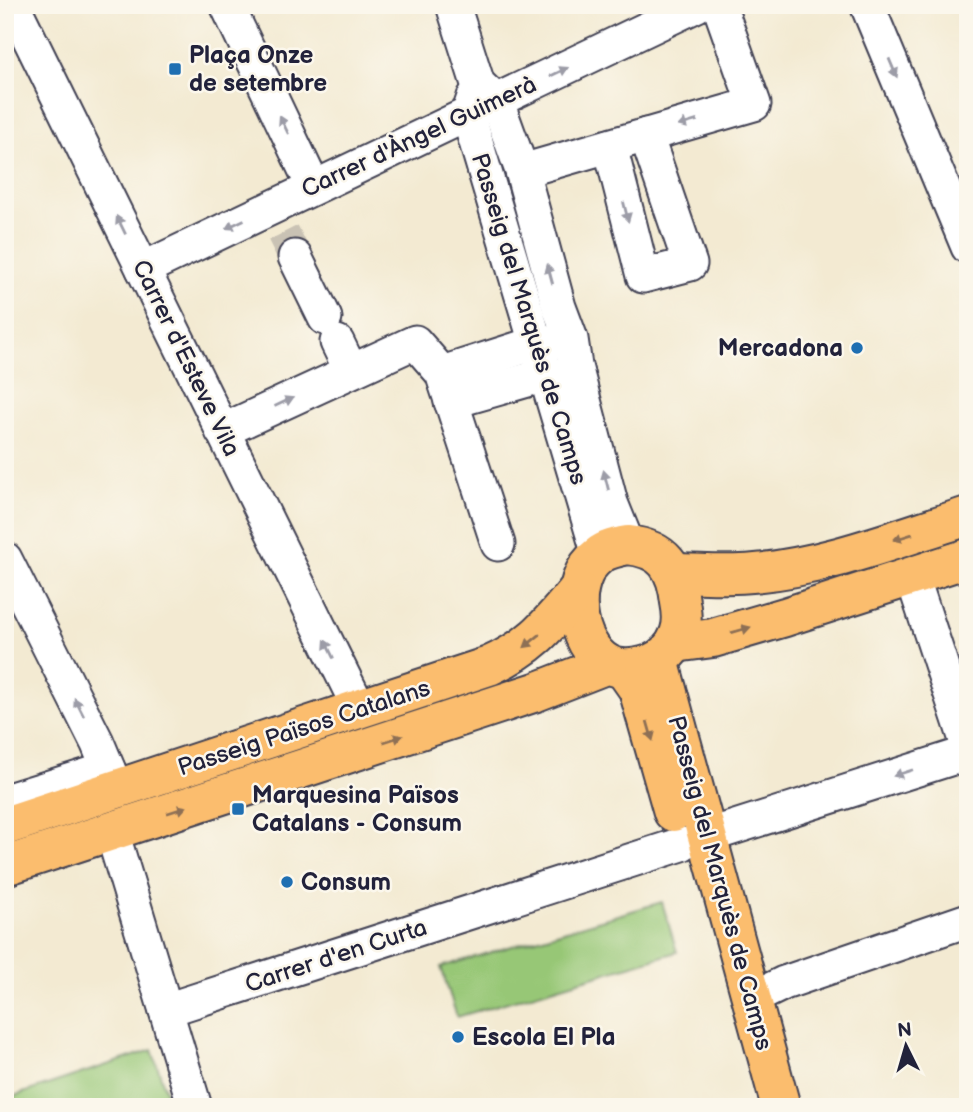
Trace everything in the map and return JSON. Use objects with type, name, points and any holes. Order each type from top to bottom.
[{"type":"main road","points":[[673,573],[753,573],[793,567],[839,556],[968,516]]},
{"type":"main road","points":[[642,547],[661,556],[673,573],[679,590],[679,634],[641,659],[596,654],[580,625],[578,590],[589,566],[613,550],[642,547]]},
{"type":"main road","points":[[5,866],[536,692],[968,558]]},
{"type":"main road","name":"Passeig Països Catalans","points":[[5,826],[112,779],[360,710],[489,666],[534,641],[578,590]]},
{"type":"main road","name":"Passeig del Marquès de Camps","points":[[641,659],[694,840],[757,1107]]},
{"type":"main road","name":"Passeig del Marquès de Camps","points":[[694,840],[751,999],[781,1107]]},
{"type":"street","name":"Carrer d'Esteve Vila","points":[[13,5],[360,710]]},
{"type":"street","points":[[227,5],[313,186]]},
{"type":"street","name":"Passeig del Marquès de Camps","points":[[453,5],[481,100],[545,375],[613,550]]},
{"type":"street","name":"Carrer d'Àngel Guimerà","points":[[143,269],[283,232],[313,186],[481,100],[696,5]]},
{"type":"street","points":[[522,171],[754,104],[719,5]]},
{"type":"street","points":[[867,5],[964,227]]},
{"type":"street","name":"Passeig del Marquès de Camps","points":[[481,100],[522,171],[570,339],[611,503],[613,550]]},
{"type":"street","points":[[610,146],[643,276],[690,264],[646,135]]},
{"type":"street","points":[[283,232],[338,344]]},
{"type":"street","points":[[447,388],[536,344],[570,339]]},
{"type":"street","points":[[222,431],[338,344],[415,342],[447,388],[498,544]]},
{"type":"street","points":[[447,388],[545,375]]},
{"type":"street","points":[[5,559],[97,742],[112,779]]},
{"type":"street","points":[[912,576],[968,746]]},
{"type":"street","name":"Carrer d'en Curta","points":[[166,1010],[968,752]]},
{"type":"street","name":"Passeig Països Catalans","points":[[5,801],[112,779]]},
{"type":"street","points":[[112,832],[195,1107]]},
{"type":"street","points":[[751,999],[784,983],[968,920]]},
{"type":"green space","points":[[662,902],[677,952],[457,1017],[441,967]]},
{"type":"green space","points":[[152,1050],[171,1107],[5,1107],[5,1099]]},
{"type":"tunnel","points":[[283,233],[295,257]]},
{"type":"place","name":"Plaça Onze de setembre","points":[[175,69]]},
{"type":"place","name":"Mercadona","points":[[857,348]]},
{"type":"place","name":"Marquesina Països Catalans - Consum","points":[[238,809]]},
{"type":"place","name":"Consum","points":[[287,882]]},
{"type":"place","name":"Escola El Pla","points":[[458,1037]]}]
